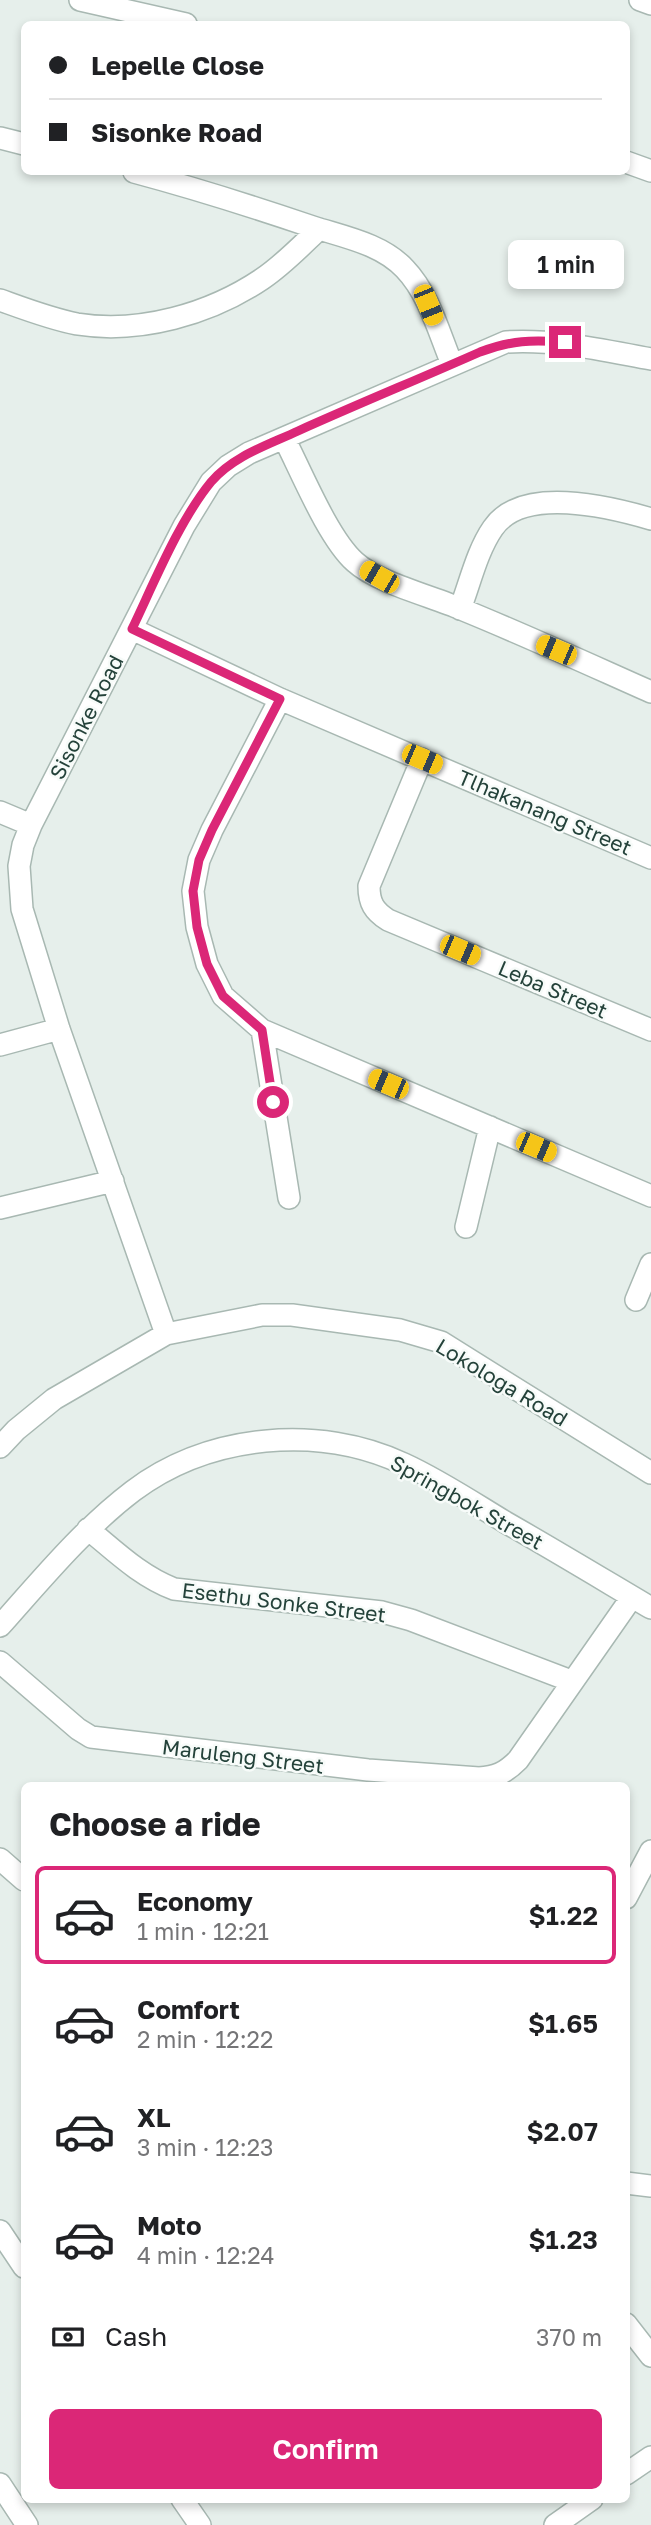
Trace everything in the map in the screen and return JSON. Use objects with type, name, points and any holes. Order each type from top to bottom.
[{"type":"street","points":[[80,0],[173,21]]},
{"type":"street","points":[[640,0],[651,4]]},
{"type":"street","points":[[0,138],[21,143]]},
{"type":"street","points":[[630,163],[651,171]]},
{"type":"street","points":[[145,175],[204,191],[383,251],[404,267],[416,282],[452,364]]},
{"type":"street","points":[[0,300],[77,324],[142,325],[176,318],[234,295],[263,279],[319,229]]},
{"type":"street","name":"Sisonke Road","points":[[166,1334],[60,1029],[22,909],[19,866],[31,825],[184,526],[211,482],[228,466],[249,453],[506,342],[565,342],[651,359]]},
{"type":"street","points":[[284,438],[333,534],[357,564],[379,577],[651,692]]},
{"type":"street","points":[[460,609],[486,539],[494,526],[519,509],[538,503],[559,502],[651,519]]},
{"type":"street","name":"Tlhakanang Street","points":[[132,629],[280,699],[651,858]]},
{"type":"street","points":[[280,699],[212,830],[199,860],[193,891],[197,927],[207,964],[223,996],[262,1030],[651,1196]]},
{"type":"street","name":"Leba Street","points":[[422,759],[369,886],[371,904],[377,913],[388,920],[651,1030]]},
{"type":"street","points":[[0,812],[31,825]]},
{"type":"street","points":[[0,1045],[60,1029]]},
{"type":"street","points":[[262,1030],[289,1199]]},
{"type":"street","points":[[466,1227],[490,1127]]},
{"type":"street","points":[[0,1208],[113,1181]]},
{"type":"street","points":[[636,1300],[651,1264]]},
{"type":"street","name":"Lokologa Road","points":[[0,1447],[54,1399],[166,1334],[262,1315],[292,1315],[400,1330],[441,1342],[651,1473]]},
{"type":"street","name":"Springbok Street","points":[[0,1626],[88,1529],[134,1490],[162,1472],[190,1459],[246,1444],[280,1439],[317,1440],[350,1445],[404,1464],[651,1608]]},
{"type":"street","name":"Esethu Sonke Street","points":[[88,1529],[137,1569],[157,1582],[174,1588],[382,1612],[411,1620],[571,1682]]},
{"type":"street","name":"Maruleng Street","points":[[0,1662],[78,1730],[91,1737],[368,1770],[495,1777],[518,1760],[632,1597]]},
{"type":"street","points":[[630,1890],[651,1851]]},
{"type":"street","points":[[0,1859],[21,1877]]},
{"type":"street","points":[[630,2183],[651,2186]]},
{"type":"street","points":[[0,2231],[21,2262]]},
{"type":"street","points":[[630,2329],[651,2356]]},
{"type":"street","points":[[630,2471],[651,2457]]},
{"type":"street","points":[[0,2484],[27,2525]]},
{"type":"street","points":[[185,2503],[200,2525]]},
{"type":"street","points":[[555,2525],[586,2503]]},
{"type":"route","points":[[273,1102],[262,1030],[223,996],[207,964],[197,927],[193,891],[199,860],[212,830],[280,699],[132,629],[184,526],[211,482],[228,466],[249,453],[324,419],[506,342],[565,342]]}]
